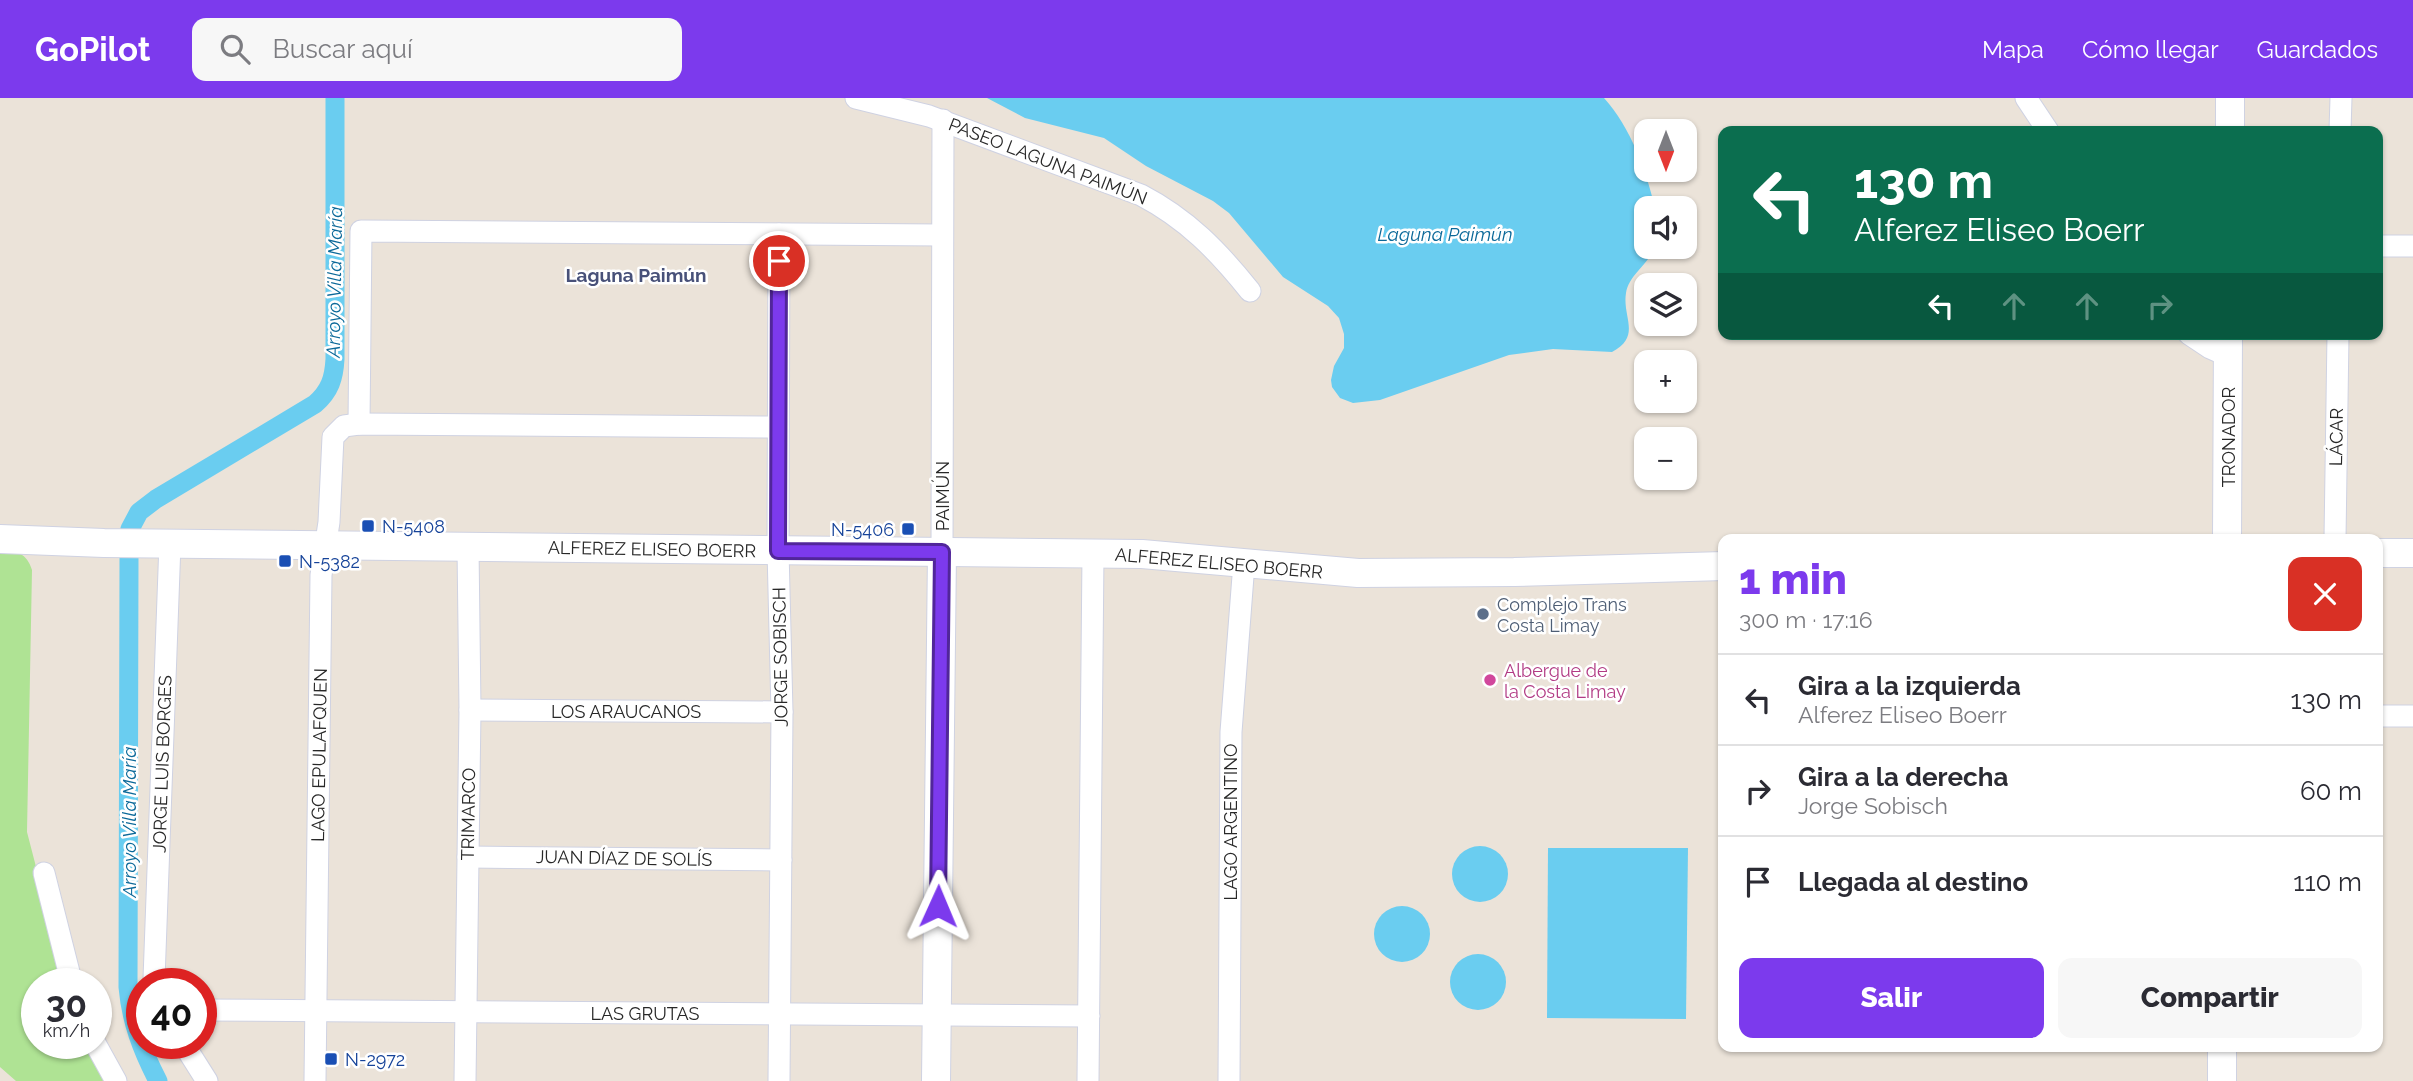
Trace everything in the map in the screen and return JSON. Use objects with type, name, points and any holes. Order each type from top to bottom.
[{"type":"street","name":"PASEO LAGUNA PAIMÚN","points":[[856,98],[943,120],[1124,187],[1158,204],[1185,222],[1209,242],[1250,291]]},
{"type":"street","points":[[2026,98],[2045,126]]},
{"type":"street","points":[[2230,98],[2230,126]]},
{"type":"street","points":[[2340,126],[2341,98]]},
{"type":"street","name":"PAIMÚN","points":[[936,1081],[942,552],[943,120]]},
{"type":"street","points":[[778,427],[359,424],[361,231],[942,235]]},
{"type":"street","name":"JORGE SOBISCH","points":[[779,234],[778,551],[782,712],[779,1081]]},
{"type":"street","points":[[2383,246],[2413,246]]},
{"type":"street","points":[[2198,340],[2210,348],[2228,345]]},
{"type":"street","name":"LÁCAR","points":[[2335,534],[2338,340]]},
{"type":"street","name":"TRONADOR","points":[[2227,534],[2228,345]]},
{"type":"street","name":"LAGO EPULAFQUEN","points":[[315,1081],[321,575],[329,522],[331,445],[337,431],[344,426],[359,424]]},
{"type":"street","name":"ALFEREZ ELISEO BOERR","points":[[0,539],[1172,555],[1358,573],[1718,566]]},
{"type":"street","name":"JORGE LUIS BORGES","points":[[155,968],[170,543]]},
{"type":"street","name":"TRIMARCO","points":[[465,1081],[470,710],[468,547]]},
{"type":"street","points":[[2383,553],[2413,553]]},
{"type":"street","points":[[1088,1081],[1093,554]]},
{"type":"street","name":"LAGO ARGENTINO","points":[[1229,1081],[1231,732],[1244,563]]},
{"type":"street","name":"LOS ARAUCANOS","points":[[470,710],[782,712]]},
{"type":"street","points":[[2383,716],[2413,716]]},
{"type":"street","name":"JUAN DÍAZ DE SOLÍS","points":[[468,857],[781,860]]},
{"type":"street","points":[[44,873],[68,968]]},
{"type":"street","name":"LAS GRUTAS","points":[[217,1010],[1088,1016]]},
{"type":"street","points":[[2222,1052],[2222,1081]]},
{"type":"street","points":[[104,1059],[116,1081]]},
{"type":"street","points":[[193,1059],[207,1081]]},
{"type":"green space","points":[[0,548],[20,554],[32,570],[27,832],[62,968],[21,968],[21,1059],[99,1059],[112,1081],[16,1081],[0,1067]]},
{"type":"water","name":"Laguna Paimún","points":[[987,98],[1604,98],[1622,122],[1634,145],[1634,182],[1648,182],[1652,196],[1634,196],[1634,259],[1648,259],[1634,273],[1626,293],[1629,333],[1621,346],[1612,352],[1553,349],[1509,355],[1380,400],[1353,403],[1340,398],[1332,387],[1334,366],[1344,348],[1344,334],[1339,318],[1328,306],[1283,277],[1229,213],[1213,201],[1146,166],[1104,138],[1025,118]]},
{"type":"water","points":[[1475,846],[1485,846],[1500,854],[1506,863],[1506,885],[1500,894],[1485,902],[1475,902],[1457,890],[1452,879],[1452,869],[1464,851]]},
{"type":"water","points":[[1548,848],[1688,848],[1686,1019],[1547,1018]]},
{"type":"water","points":[[1397,906],[1407,906],[1422,914],[1428,923],[1428,945],[1422,954],[1407,962],[1397,962],[1379,950],[1374,939],[1374,929],[1386,911]]},
{"type":"water","points":[[1478,954],[1489,956],[1498,962],[1504,971],[1504,993],[1498,1002],[1489,1008],[1478,1010],[1467,1008],[1458,1002],[1452,993],[1450,982],[1452,971],[1458,962],[1467,956]]},
{"type":"waterway","name":"Arroyo Villa María","points":[[130,529],[139,512],[156,499],[315,404],[330,384],[335,359],[335,98]]},
{"type":"waterway","name":"Arroyo Villa María","points":[[129,558],[128,987],[138,1035],[158,1081]]},
{"type":"place","name":"N-5408","points":[[368,526]]},
{"type":"place","name":"N-5406","points":[[908,529]]},
{"type":"place","name":"N-5382","points":[[285,561]]},
{"type":"place","name":"Complejo Trans Costa Limay","points":[[1483,614]]},
{"type":"place","name":"Albergue de la Costa Limay","points":[[1490,680]]},
{"type":"place","name":"N-2972","points":[[331,1059]]},
{"type":"district","name":"Laguna Paimún","points":[[636,275]]},
{"type":"route","points":[[779,261],[778,551],[942,552],[938,906]]}]
